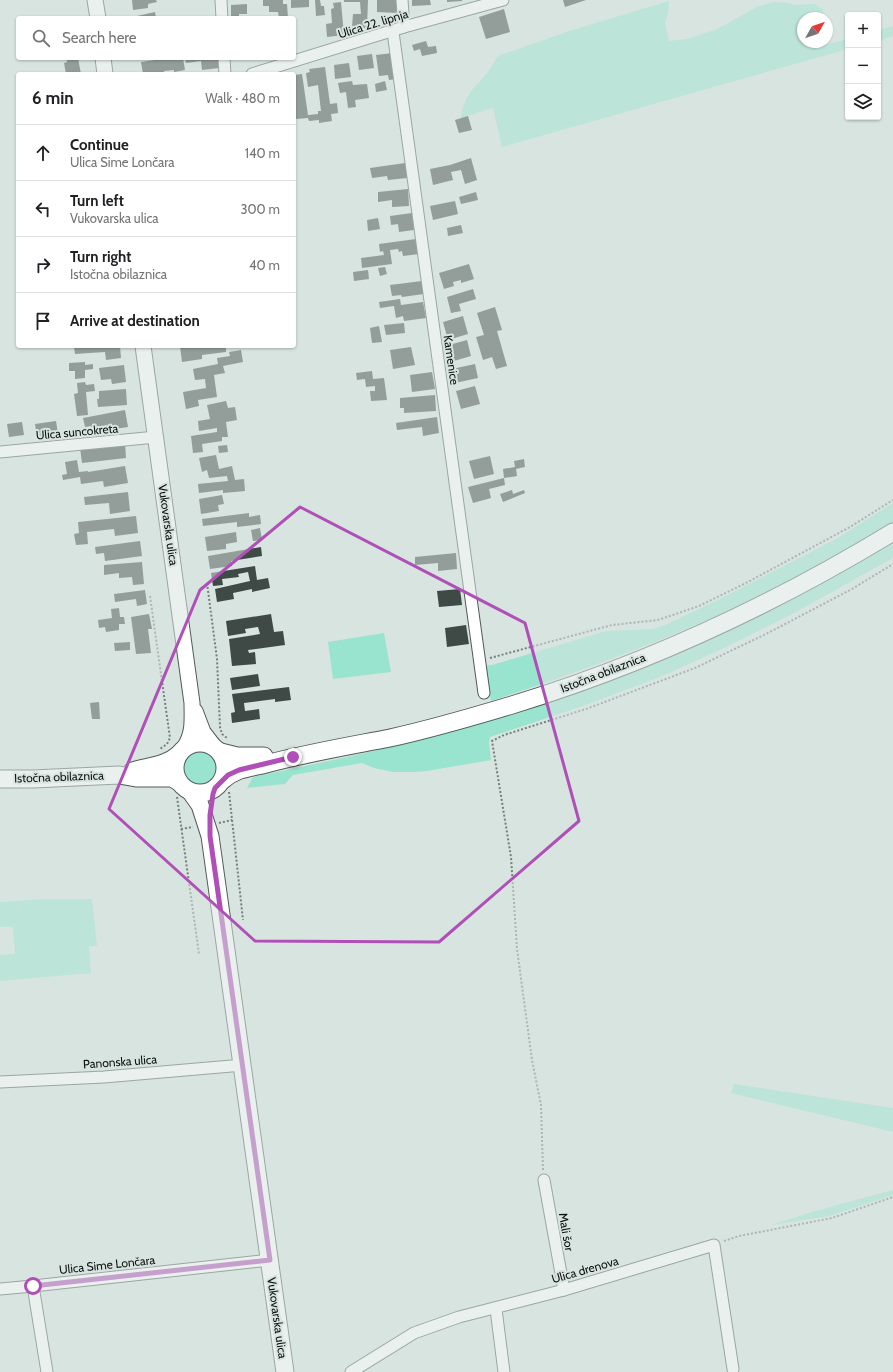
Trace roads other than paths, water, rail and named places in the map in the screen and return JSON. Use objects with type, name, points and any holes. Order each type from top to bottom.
[{"type":"main road","points":[[95,0],[98,16]]},
{"type":"main road","points":[[103,60],[106,72]]},
{"type":"main road","name":"Vukovarska ulica","points":[[143,348],[192,703],[191,732],[189,740],[182,751]]},
{"type":"main road","name":"Istočna obilaznica","points":[[219,784],[228,775],[239,770],[293,757],[392,737],[489,712],[541,696],[627,666],[752,610],[802,585],[893,532]]},
{"type":"main road","name":"Vukovarska ulica","points":[[192,703],[203,732],[217,749]]},
{"type":"main road","points":[[198,742],[206,743],[217,749],[224,758],[226,766],[225,773],[219,784],[203,793],[184,786],[176,775],[175,768],[176,761],[182,751],[191,744],[198,742]]},
{"type":"main road","name":"Istočna obilaznica","points":[[217,749],[237,756],[293,757]]},
{"type":"main road","name":"Istočna obilaznica","points":[[119,775],[165,763],[182,751]]},
{"type":"main road","name":"Istočna obilaznica","points":[[0,779],[119,775],[136,778],[172,778],[184,786]]},
{"type":"main road","name":"Vukovarska ulica","points":[[219,784],[211,803],[210,836],[285,1372]]},
{"type":"main road","name":"Vukovarska ulica","points":[[184,786],[200,805],[210,836]]},
{"type":"street","points":[[221,0],[222,16]]},
{"type":"street","points":[[402,0],[404,27]]},
{"type":"street","name":"Ulica 22. lipnja","points":[[259,72],[393,32],[404,27],[503,0]]},
{"type":"street","name":"Kamenice","points":[[393,32],[484,692]]},
{"type":"street","points":[[224,60],[225,72]]},
{"type":"street","name":"Ulica suncokreta","points":[[0,452],[156,437]]},
{"type":"street","name":"Panonska ulica","points":[[0,1082],[104,1077],[242,1065]]},
{"type":"street","name":"Mali šor","points":[[544,1180],[564,1290]]},
{"type":"street","name":"Ulica drenova","points":[[351,1372],[414,1333],[459,1317],[564,1290],[714,1245],[733,1369]]},
{"type":"street","name":"Ulica Sime Lončara","points":[[0,1290],[270,1260]]},
{"type":"street","points":[[33,1286],[47,1372]]},
{"type":"street","points":[[496,1308],[504,1372]]}]
